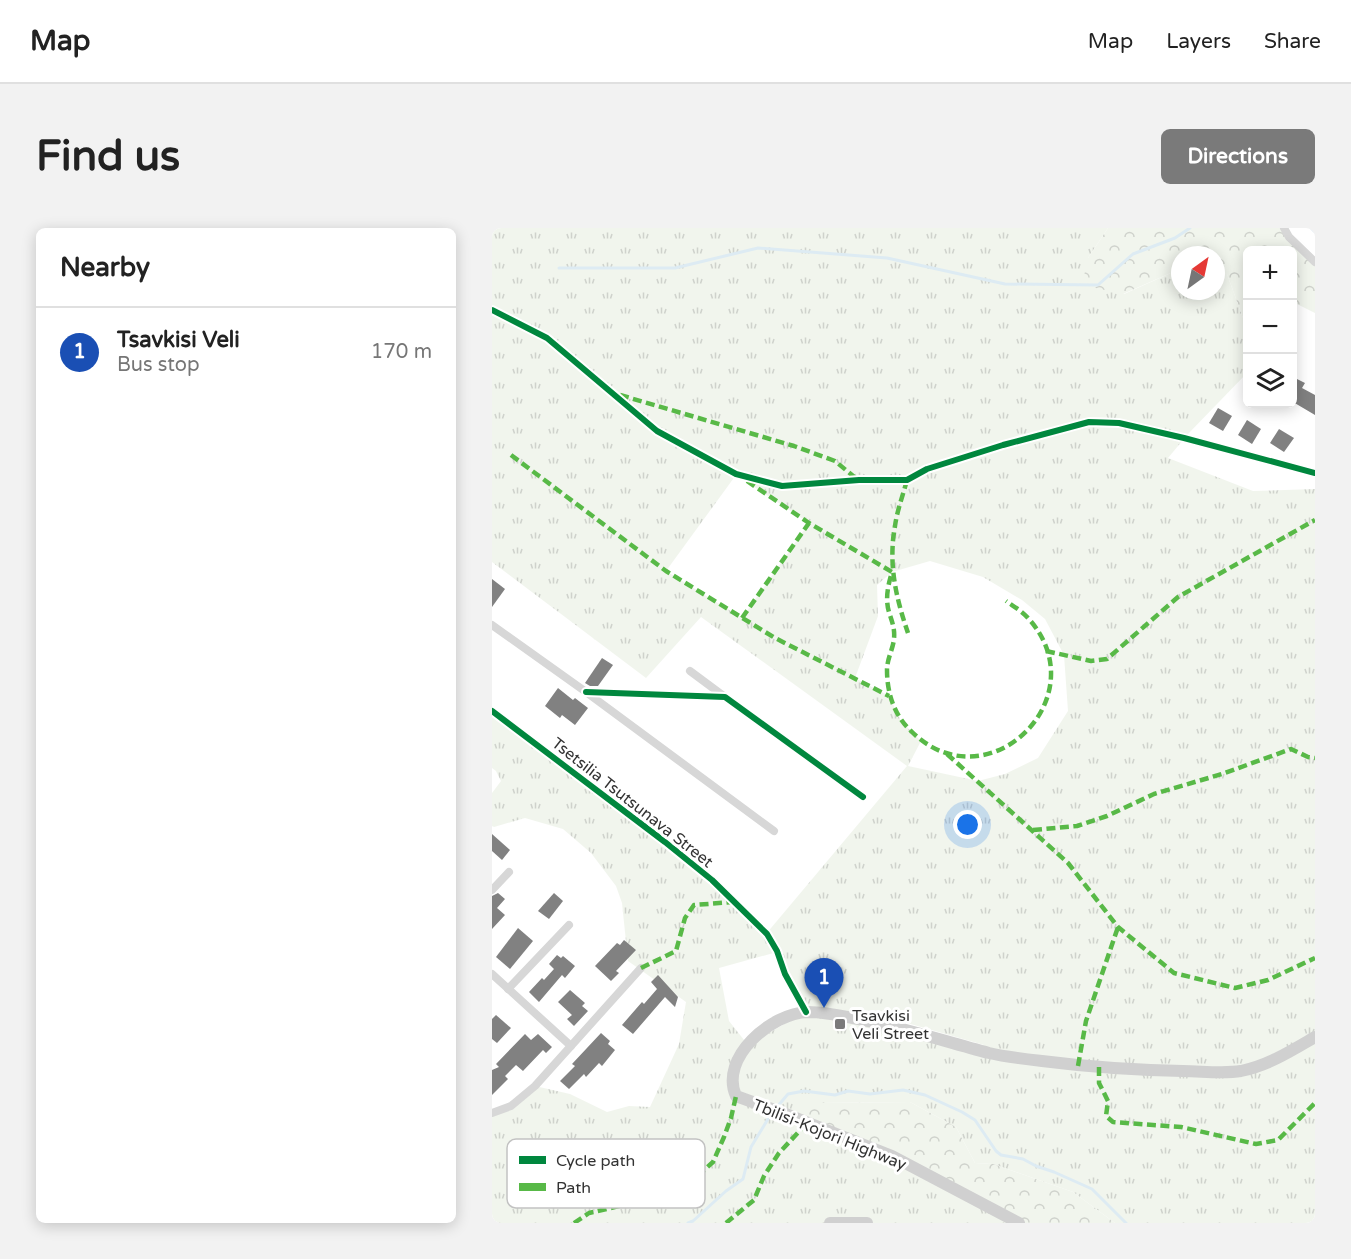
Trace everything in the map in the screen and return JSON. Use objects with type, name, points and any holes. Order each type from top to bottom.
[{"type":"main road","name":"Tbilisi-Kojori Highway","points":[[1018,1223],[892,1156],[736,1096],[731,1080],[735,1063],[748,1045],[765,1028],[780,1020],[806,1012],[895,1026],[1016,1058],[1123,1070],[1239,1071],[1272,1062],[1315,1037]]},
{"type":"main road","points":[[830,1223],[867,1223]]},
{"type":"street","points":[[1284,228],[1289,237],[1315,262]]},
{"type":"street","points":[[492,310],[546,338],[657,431],[736,474],[782,486],[858,480],[907,480],[927,469],[1003,445],[1089,423],[1119,423],[1315,473]]},
{"type":"street","points":[[492,625],[774,831]]},
{"type":"street","points":[[690,671],[863,797]]},
{"type":"street","points":[[586,692],[725,697]]},
{"type":"street","name":"Tsetsilia Tsutsunava Street","points":[[492,711],[657,835],[712,880],[766,934],[777,951],[785,974],[806,1012]]},
{"type":"street","points":[[492,890],[509,872]]},
{"type":"street","points":[[508,989],[569,925]]},
{"type":"street","points":[[492,1113],[511,1106],[535,1086],[641,968]]},
{"type":"street","points":[[492,974],[571,1046]]},
{"type":"green space","points":[[492,228],[1108,228],[1088,258],[1124,294],[1171,273],[1171,300],[1225,300],[1225,274],[1227,274],[1243,318],[1243,377],[1168,458],[1253,491],[1315,489],[1315,1223],[1115,1223],[1073,1192],[993,1164],[975,1163],[956,1127],[910,1102],[819,1103],[892,1156],[1019,1223],[492,1223],[492,1113],[535,1086],[570,1094],[607,1112],[629,1106],[650,1107],[679,1044],[686,1002],[628,961],[622,903],[616,886],[591,853],[563,829],[525,818],[492,826],[492,793],[501,781],[492,768],[492,711],[665,842],[766,934],[907,766],[701,617],[646,678],[492,562]],"holes":[[[736,475],[809,523],[742,618],[666,571]],[[930,561],[983,577],[1022,600],[1045,619],[1064,655],[1068,711],[1038,758],[1005,774],[978,781],[908,766],[921,741],[901,721],[889,696],[855,678],[878,616],[877,585],[892,572]],[[777,952],[805,1012],[748,1045],[729,1021],[719,968]],[[831,1013],[879,1015],[984,1045]]]},
{"type":"green space","points":[[1108,228],[1284,228],[1315,262],[1315,313],[1297,304],[1297,246],[1243,246],[1243,318],[1225,274],[1225,246],[1171,246],[1171,273],[1123,294],[1082,285],[1088,258]]},
{"type":"green space","points":[[910,1102],[956,1127],[975,1163],[993,1164],[1073,1192],[1115,1223],[1019,1223],[892,1156],[791,1116],[819,1103]]},
{"type":"building","points":[[1297,379],[1305,383],[1302,388],[1315,395],[1315,415],[1297,404]]},
{"type":"building","points":[[1218,408],[1232,416],[1223,431],[1209,423]]},
{"type":"building","points":[[1247,420],[1261,429],[1252,444],[1238,435]]},
{"type":"building","points":[[1279,429],[1294,438],[1284,452],[1270,443]]},
{"type":"building","points":[[492,579],[505,589],[492,607]]},
{"type":"building","points":[[602,658],[613,665],[598,686],[590,686],[585,683]]},
{"type":"building","points":[[558,688],[588,708],[575,725],[562,715],[560,718],[545,706]]},
{"type":"building","points":[[492,834],[510,850],[502,860],[492,851]]},
{"type":"building","points":[[498,893],[505,899],[497,908],[505,915],[492,929],[492,896]]},
{"type":"building","points":[[554,893],[563,901],[549,919],[538,911]]},
{"type":"building","points":[[518,928],[533,941],[510,969],[496,957]]},
{"type":"building","points":[[624,940],[636,950],[616,971],[619,973],[611,981],[595,966],[617,943],[620,945]]},
{"type":"building","points":[[557,955],[561,958],[563,956],[575,966],[565,978],[562,975],[539,1002],[529,992],[554,969],[549,964]]},
{"type":"building","points":[[658,975],[678,997],[675,1007],[665,997],[633,1034],[622,1025],[657,989],[651,982]]},
{"type":"building","points":[[570,990],[585,1003],[582,1006],[588,1011],[574,1026],[567,1019],[572,1015],[558,1002]]},
{"type":"building","points":[[496,1015],[511,1028],[497,1043],[492,1039],[492,1019]]},
{"type":"building","points":[[601,1033],[610,1041],[608,1044],[615,1050],[602,1066],[599,1063],[586,1077],[584,1074],[569,1089],[560,1081],[575,1066],[572,1064]]},
{"type":"building","points":[[525,1034],[531,1040],[538,1034],[552,1047],[546,1053],[543,1050],[523,1071],[516,1065],[505,1076],[508,1079],[492,1095],[492,1070],[499,1067],[496,1064]]},
{"type":"waterway","points":[[559,268],[675,268],[758,248],[887,258],[1005,284],[1098,285],[1133,254],[1175,238],[1190,228]]},
{"type":"waterway","points":[[1311,228],[1315,232]]},
{"type":"waterway","points":[[777,1107],[788,1094],[804,1091],[835,1095],[848,1091],[870,1094],[903,1090],[925,1095],[975,1120],[1001,1155],[1023,1159],[1092,1189],[1126,1223]]},
{"type":"waterway","points":[[688,1223],[743,1179],[751,1147],[771,1114]]},
{"type":"marked path","points":[[620,395],[794,446],[835,461],[858,480]]},
{"type":"marked path","points":[[511,455],[666,571],[775,638],[889,696]]},
{"type":"marked path","points":[[907,480],[896,520],[892,554],[894,581],[908,633]]},
{"type":"marked path","points":[[747,481],[809,523],[892,572],[887,597],[894,635],[887,666],[890,695],[905,725],[941,751],[971,757],[1000,749],[1025,733],[1043,709],[1051,680],[1047,649],[1028,618],[1006,601]]},
{"type":"marked path","points":[[1046,651],[1091,661],[1107,659],[1178,597],[1315,520]]},
{"type":"marked path","points":[[742,618],[809,523]]},
{"type":"marked path","points":[[1033,830],[1077,826],[1107,816],[1154,794],[1222,774],[1291,749],[1315,758]]},
{"type":"marked path","points":[[947,754],[1068,863],[1118,927],[1174,973],[1235,988],[1268,980],[1315,958]]},
{"type":"marked path","points":[[641,968],[676,951],[685,918],[694,905],[733,902]]},
{"type":"marked path","points":[[1078,1066],[1086,1021],[1118,927]]},
{"type":"marked path","points":[[1099,1067],[1099,1083],[1108,1101],[1106,1116],[1113,1122],[1181,1127],[1256,1144],[1278,1140],[1315,1103]]},
{"type":"marked path","points":[[705,1169],[713,1162],[724,1137],[736,1096]]},
{"type":"marked path","points":[[726,1223],[754,1200],[764,1176],[779,1153],[807,1123]]},
{"type":"marked path","points":[[574,1223],[589,1213],[611,1208]]},
{"type":"cycle path","points":[[492,310],[547,338],[657,431],[736,474],[782,486],[859,480],[907,480],[927,469],[1003,445],[1089,422],[1119,423],[1315,473]]},
{"type":"cycle path","points":[[586,692],[725,697],[863,797]]},
{"type":"cycle path","points":[[492,711],[712,880],[767,934],[806,1012]]},
{"type":"place","name":"Tsavkisi Veli","points":[[824,1008]]},
{"type":"place","name":"Tsavkisi Veli Street","points":[[840,1024]]}]
